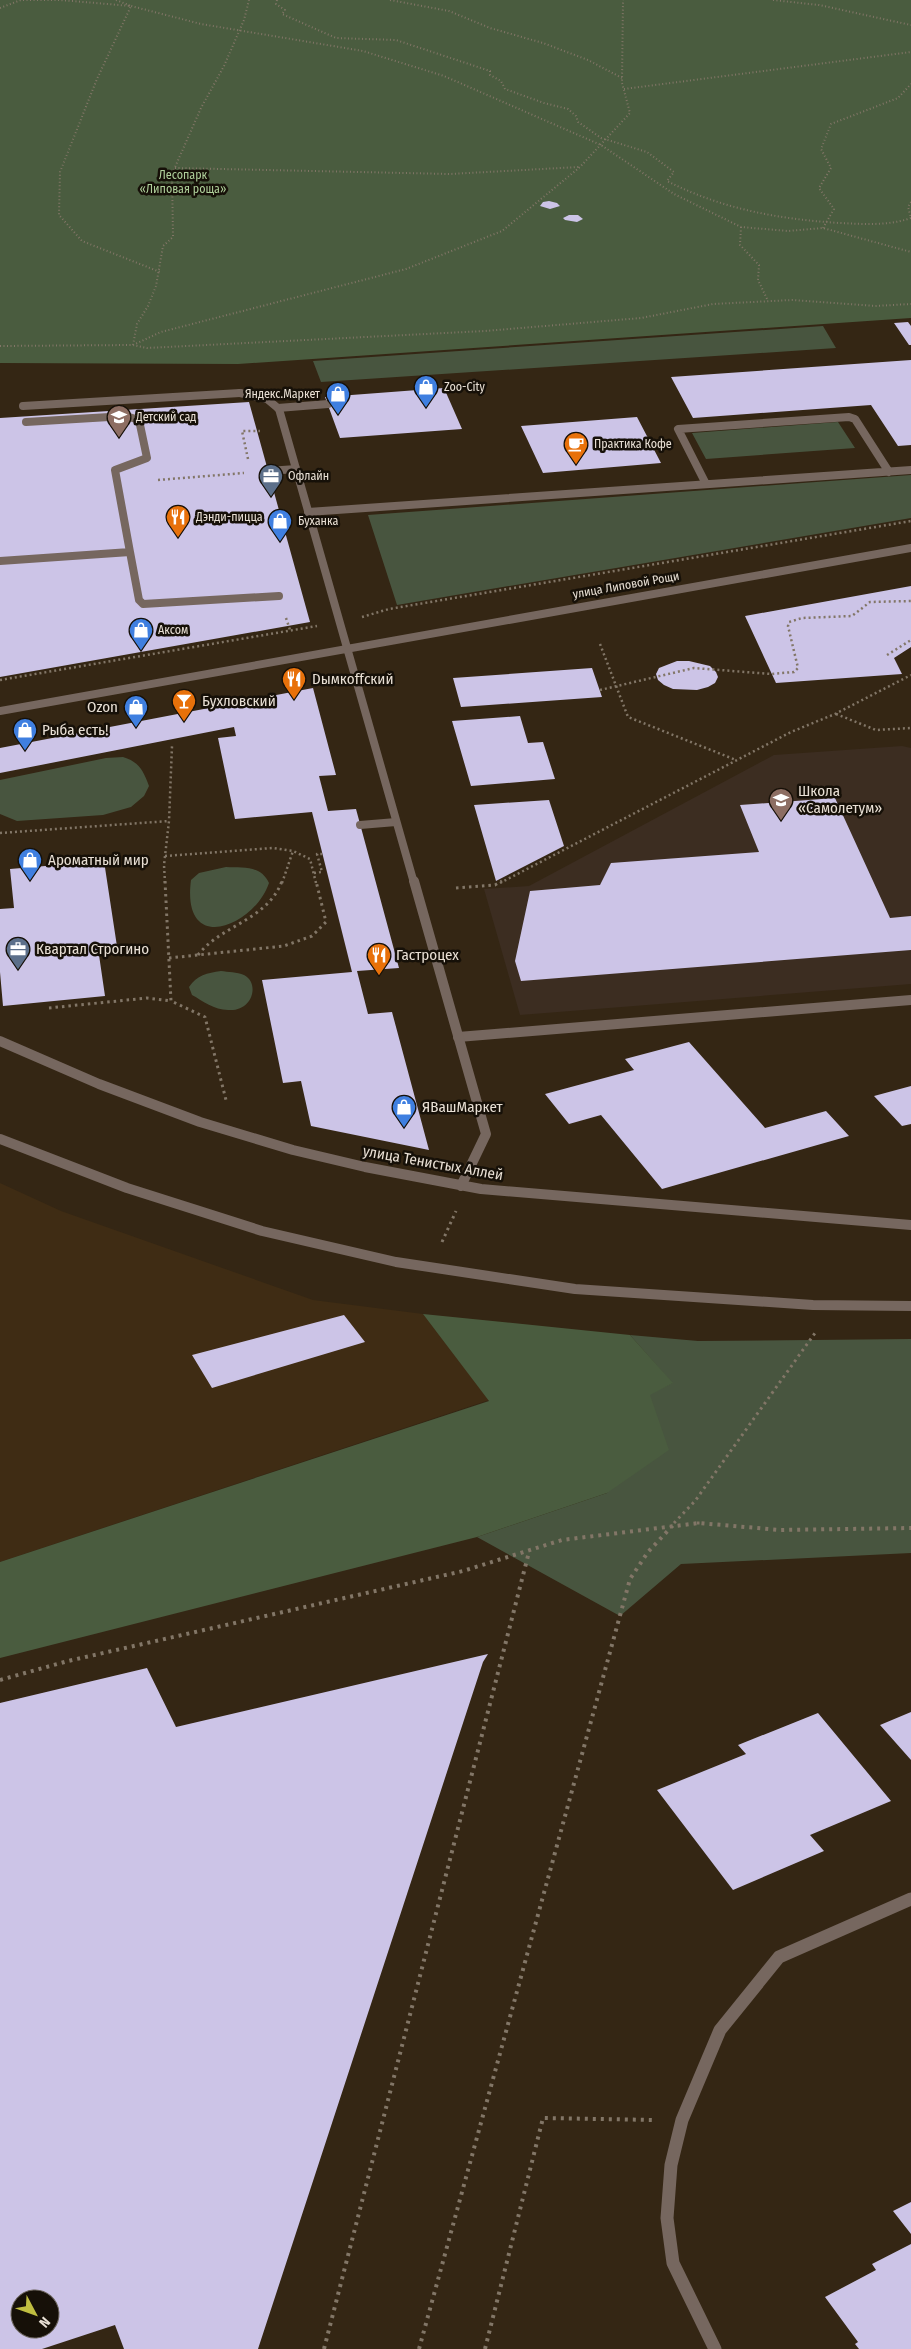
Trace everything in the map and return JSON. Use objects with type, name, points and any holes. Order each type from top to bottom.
[{"type":"street","points":[[23,406],[240,393],[261,396],[274,402],[278,408],[486,1134],[461,1186]]},
{"type":"street","points":[[278,408],[328,404]]},
{"type":"street","points":[[26,422],[126,416],[139,420],[147,458],[137,463],[120,466],[115,470],[139,600],[143,604],[152,605],[279,596]]},
{"type":"street","points":[[706,484],[678,429],[821,417],[849,417],[855,419],[889,472]]},
{"type":"street","points":[[268,472],[296,469]]},
{"type":"street","points":[[308,512],[911,470]]},
{"type":"street","name":"улица Липовой Рощи","points":[[0,711],[911,548]]},
{"type":"street","points":[[0,561],[130,552]]},
{"type":"street","points":[[360,825],[396,822]]},
{"type":"street","points":[[458,1037],[911,1000]]},
{"type":"street","name":"улица Тенистых Аллей","points":[[0,1041],[80,1077],[208,1126],[270,1145],[461,1186],[481,1190],[911,1225]]},
{"type":"street","points":[[0,1139],[127,1188],[262,1231],[396,1262],[575,1289],[813,1305],[911,1306]]},
{"type":"street","points":[[715,2349],[673,2263],[668,2218],[670,2174],[682,2120],[720,2030],[779,1957],[911,1899]]},
{"type":"path","points":[[0,8],[21,0],[60,0],[131,6]]},
{"type":"path","points":[[116,0],[131,6],[201,24],[363,51],[444,76],[601,145],[674,194],[741,227],[788,230],[823,228],[911,252]]},
{"type":"path","points":[[133,345],[134,328],[151,301],[160,272],[163,246],[173,237],[172,174],[201,108],[224,66],[244,20],[249,0]]},
{"type":"path","points":[[277,0],[276,4],[285,10],[282,14],[285,17],[307,24],[312,29],[326,35],[348,39],[396,40],[490,71],[490,75],[500,81],[505,89],[564,107],[573,113],[578,118],[578,122],[592,134],[653,155],[674,172],[667,181],[710,202],[779,218],[826,223],[895,225],[911,218],[908,207],[911,202]]},
{"type":"path","points":[[390,0],[449,11],[490,28],[544,43],[588,60],[622,78]]},
{"type":"path","points":[[133,345],[161,332],[406,269],[502,231],[580,167],[630,113],[622,78],[623,0]]},
{"type":"path","points":[[774,0],[820,5],[911,25]]},
{"type":"path","points":[[131,6],[97,79],[60,172],[59,215],[82,241],[160,272]]},
{"type":"path","points":[[624,89],[911,52]]},
{"type":"path","points":[[823,228],[834,209],[819,188],[831,168],[821,149],[830,124],[898,98],[911,84]]},
{"type":"path","points":[[175,168],[450,174],[580,167]]},
{"type":"path","points":[[741,227],[740,245],[759,265],[758,280],[768,301]]},
{"type":"path","points":[[0,346],[133,345],[147,348],[485,331],[641,318],[713,304],[768,301],[792,300],[875,306],[911,304]]},
{"type":"path","points":[[248,464],[242,431],[257,430]]},
{"type":"path","points":[[118,483],[250,472]]},
{"type":"path","points":[[357,619],[389,609],[911,521]]},
{"type":"path","points":[[600,690],[694,668],[771,674],[794,672],[798,668],[788,626],[789,622],[802,618],[852,616],[870,602],[911,601]]},
{"type":"path","points":[[287,621],[290,630]]},
{"type":"path","points":[[0,680],[317,626]]},
{"type":"path","points":[[887,655],[911,640]]},
{"type":"path","points":[[600,644],[628,717],[737,760]]},
{"type":"path","points":[[456,888],[495,885],[791,732],[835,714],[911,675]]},
{"type":"path","points":[[835,714],[876,730],[911,728]]},
{"type":"path","points":[[171,1001],[165,856],[169,822],[172,746]]},
{"type":"path","points":[[0,832],[169,822]]},
{"type":"path","points":[[165,856],[273,848],[293,851],[310,859],[326,922],[312,936],[284,946],[169,958]]},
{"type":"path","points":[[198,955],[205,946],[262,910],[280,887],[293,851]]},
{"type":"path","points":[[314,873],[322,872],[317,854],[322,854]]},
{"type":"path","points":[[49,1008],[147,998],[171,1001],[205,1017],[226,1100],[208,1126]]},
{"type":"path","points":[[419,2349],[630,1579],[648,1552],[695,1500],[815,1333]]},
{"type":"path","points":[[0,1680],[68,1661],[463,1571],[562,1540],[699,1523],[780,1530],[911,1528]]},
{"type":"path","points":[[324,2349],[529,1551]]},
{"type":"path","points":[[485,2349],[544,2118],[682,2120]]},
{"type":"shaded area","name":"Школа «Самолетум»","points":[[902,746],[911,748],[911,984],[520,1015],[484,889],[529,886],[774,755]]},
{"type":"shaded area","points":[[0,1183],[61,1211],[313,1300],[423,1314],[489,1400],[0,1562]]},
{"type":"green space","name":"Лесопарк «Липовая роща»","points":[[0,0],[911,0],[911,318],[238,364],[0,363]]},
{"type":"green space","points":[[823,326],[836,348],[321,382],[313,361]]},
{"type":"green space","points":[[838,422],[855,448],[706,459],[692,433]]},
{"type":"green space","points":[[911,475],[911,518],[397,605],[368,515]]},
{"type":"green space","points":[[123,757],[133,761],[140,767],[149,786],[144,796],[131,807],[103,815],[17,821],[0,814],[0,780],[106,758]]},
{"type":"green space","points":[[226,867],[256,870],[266,877],[269,883],[261,899],[249,912],[235,921],[221,926],[207,926],[197,919],[191,904],[191,880],[199,873]]},
{"type":"green space","points":[[221,971],[241,974],[249,979],[253,990],[248,1002],[243,1006],[237,1009],[223,1010],[209,1005],[192,995],[189,987],[195,980],[207,974]]},
{"type":"green space","points":[[423,1314],[630,1335],[673,1383],[650,1395],[669,1450],[607,1493],[477,1537],[0,1658],[0,1562],[489,1401]]},
{"type":"green space","points":[[630,1335],[698,1341],[911,1339],[911,1553],[681,1564],[620,1616],[477,1537],[607,1493],[650,1394],[672,1383]]},
{"type":"building","points":[[549,201],[560,206],[550,209],[540,206],[543,202]]},
{"type":"building","points":[[569,215],[578,215],[583,219],[577,222],[563,218]]},
{"type":"building","points":[[908,322],[911,326],[911,345],[909,345],[894,323]]},
{"type":"building","points":[[911,360],[911,445],[898,446],[871,405],[693,418],[671,377]]},
{"type":"building","points":[[444,388],[462,429],[340,438],[325,397]]},
{"type":"building","points":[[249,402],[310,622],[0,677],[0,418]]},
{"type":"building","points":[[637,417],[661,463],[543,473],[521,426]]},
{"type":"building","points":[[911,586],[911,647],[894,658],[902,674],[776,683],[745,616]]},
{"type":"building","points":[[677,661],[689,661],[710,666],[718,677],[715,683],[697,690],[673,689],[658,680],[656,674],[659,668]]},
{"type":"building","points":[[592,668],[602,697],[461,707],[453,678]]},
{"type":"building","points":[[313,688],[336,775],[319,776],[328,811],[356,809],[399,968],[357,971],[368,1014],[392,1012],[429,1150],[311,1126],[301,1081],[283,1083],[262,980],[352,972],[312,812],[235,819],[218,738],[236,736],[234,727],[0,773],[0,748]]},
{"type":"building","points":[[520,716],[528,743],[543,742],[555,779],[471,786],[452,721]]},
{"type":"building","points":[[835,798],[890,918],[911,916],[911,950],[521,981],[515,961],[530,891],[600,885],[611,863],[759,852],[740,805]]},
{"type":"building","points":[[549,800],[564,846],[496,881],[474,805]]},
{"type":"building","points":[[104,861],[118,953],[99,955],[105,996],[3,1006],[0,972],[0,909],[14,908],[10,869]]},
{"type":"building","points":[[689,1042],[765,1128],[826,1111],[849,1136],[662,1189],[601,1115],[569,1124],[545,1094],[634,1070],[625,1059]]},
{"type":"building","points":[[911,1086],[911,1124],[902,1126],[874,1096]]},
{"type":"building","points":[[344,1315],[365,1342],[212,1388],[192,1355]]},
{"type":"building","points":[[488,1654],[483,1662],[258,2349],[124,2349],[115,2325],[42,2349],[0,2349],[0,1703],[147,1668],[176,1727]]},
{"type":"building","points":[[911,1712],[911,1760],[880,1725]]},
{"type":"building","points":[[818,1713],[891,1801],[810,1835],[824,1851],[733,1890],[657,1790],[746,1754],[738,1745]]},
{"type":"building","points":[[911,2202],[911,2234],[893,2211]]},
{"type":"building","points":[[911,2244],[911,2349],[859,2349],[855,2344],[858,2342],[825,2297],[876,2270],[872,2264]]},
{"type":"place","name":"Zoo-City","points":[[426,408]]},
{"type":"place","name":"Яндекс.Маркет","points":[[338,415]]},
{"type":"place","name":"Детский сад","points":[[119,438]]},
{"type":"place","name":"Практика Кофе","points":[[576,465]]},
{"type":"place","name":"Офлайн","points":[[271,497]]},
{"type":"place","name":"Дэнди-пицца","points":[[178,538]]},
{"type":"place","name":"Буханка","points":[[280,542]]},
{"type":"place","name":"Аксом","points":[[141,651]]},
{"type":"place","name":"Dымкoffский","points":[[294,700]]},
{"type":"place","name":"Бухловский","points":[[184,722]]},
{"type":"place","name":"Ozon","points":[[136,728]]},
{"type":"place","name":"Рыба есть!","points":[[25,751]]},
{"type":"place","name":"Школа «Самолетум»","points":[[781,821]]},
{"type":"place","name":"Ароматный мир","points":[[30,881]]},
{"type":"place","name":"Квартал Строгино","points":[[18,970]]},
{"type":"place","name":"Гастроцех","points":[[379,976]]},
{"type":"place","name":"ЯВашМаркет","points":[[404,1128]]}]
